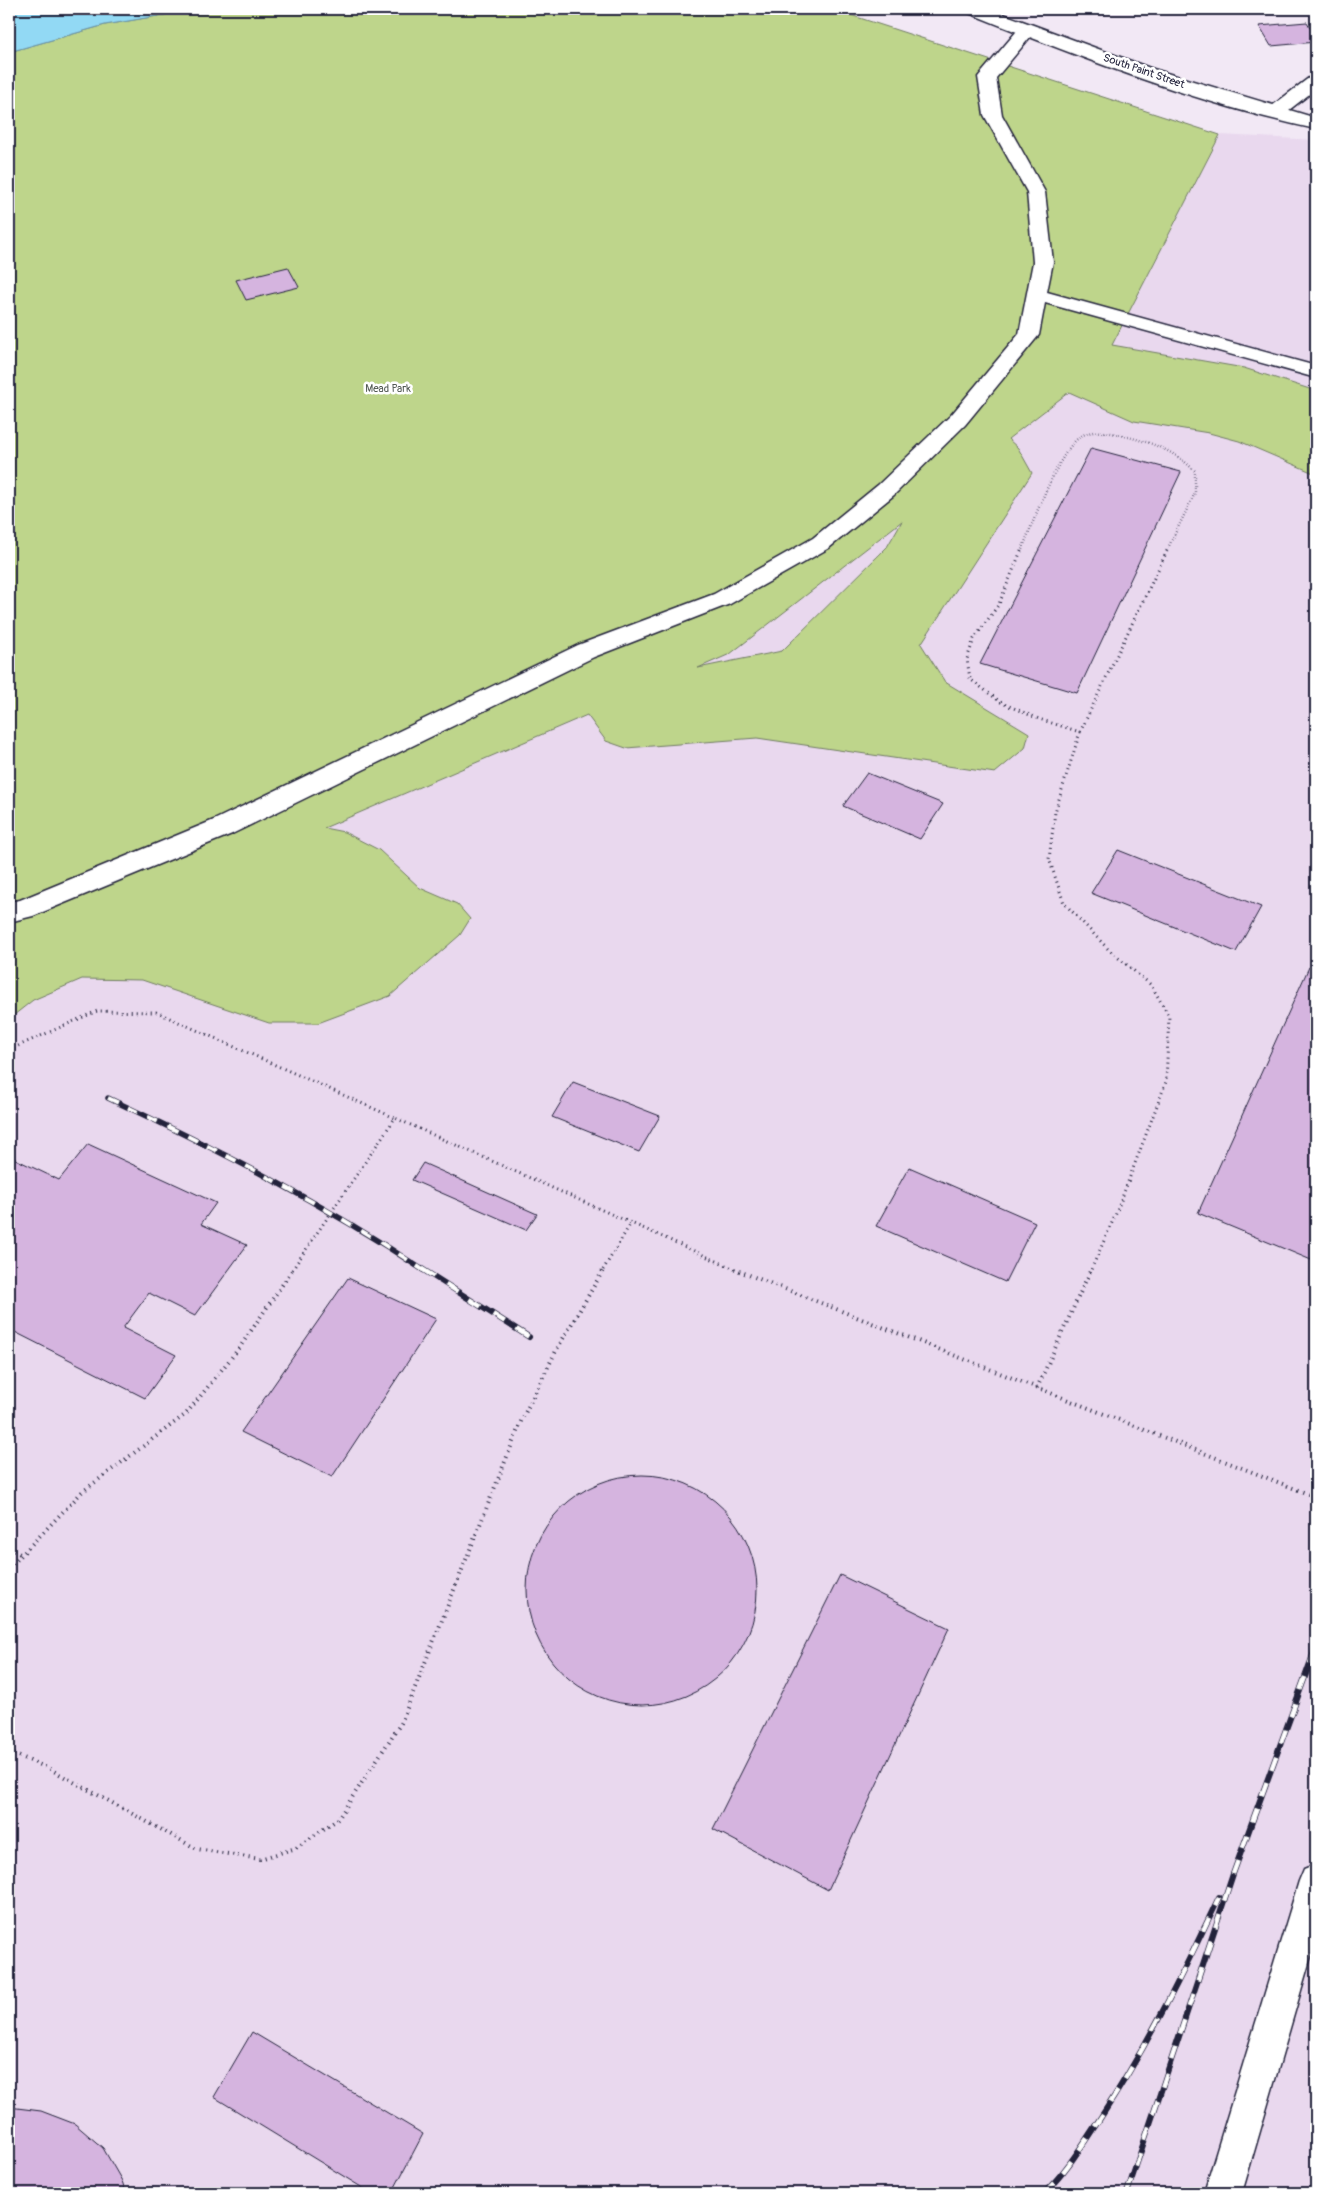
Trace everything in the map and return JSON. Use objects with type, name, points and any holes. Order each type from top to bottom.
[{"type":"main road","name":"South Paint Street","points":[[975,9],[1112,61],[1274,113],[1316,124]]},
{"type":"main road","points":[[9,912],[24,909],[223,827],[586,651],[722,599],[821,543],[886,490],[958,420],[1030,336],[1042,262],[1036,192],[993,115],[987,77],[1027,30]]},
{"type":"main road","points":[[1274,113],[1316,81]]},
{"type":"main road","points":[[1037,294],[1316,372]]},
{"type":"main road","points":[[1223,2193],[1316,1881]]},
{"type":"path","points":[[1037,1388],[1115,1216],[1166,1082],[1169,1016],[1151,985],[1109,950],[1064,903],[1049,859],[1055,812],[1080,732],[1196,492],[1195,471],[1181,457],[1158,446],[1124,436],[1088,433],[1071,443],[1059,463],[1000,604],[974,639],[966,660],[970,679],[1002,703],[1039,719],[1080,732]]},
{"type":"path","points":[[9,1050],[97,1011],[156,1012],[769,1284],[1316,1497]]},
{"type":"path","points":[[9,1568],[20,1554],[82,1492],[186,1414],[240,1347],[395,1118]]},
{"type":"path","points":[[9,1752],[50,1769],[197,1849],[260,1859],[296,1848],[338,1819],[400,1723],[522,1419],[556,1350],[631,1223]]},
{"type":"path","points":[[9,1548],[20,1554]]},
{"type":"shaded area","points":[[1220,135],[1316,140],[1316,2193],[9,2193],[9,963],[730,654],[1100,368]]},
{"type":"green space","name":"Mead Park","points":[[198,9],[832,9],[1220,135],[1112,345],[1244,368],[1316,391],[1316,474],[1239,441],[1209,433],[1134,421],[1069,392],[1008,439],[1018,448],[1032,473],[921,644],[945,682],[1029,733],[1025,748],[995,773],[757,738],[626,748],[606,741],[587,715],[324,828],[344,832],[379,850],[420,888],[457,904],[470,919],[460,935],[390,996],[318,1023],[269,1023],[142,980],[82,979],[33,1000],[9,1019],[9,52],[105,25]],"holes":[[[902,521],[887,547],[782,651],[698,668],[730,654]]]},
{"type":"water","points":[[9,9],[198,9],[105,25],[9,52]]},
{"type":"building","points":[[1307,22],[1316,37],[1316,42],[1271,46],[1259,26]]},
{"type":"building","points":[[288,267],[299,287],[246,300],[236,280]]},
{"type":"building","points":[[1091,448],[1181,472],[1077,693],[980,664]]},
{"type":"building","points":[[867,773],[943,804],[920,839],[843,806]]},
{"type":"building","points":[[1118,850],[1261,907],[1236,952],[1091,893]]},
{"type":"building","points":[[1309,967],[1316,970],[1316,1262],[1198,1213]]},
{"type":"building","points":[[573,1082],[660,1116],[639,1152],[552,1117]]},
{"type":"building","points":[[88,1144],[216,1203],[201,1224],[247,1245],[195,1316],[149,1293],[123,1328],[176,1355],[145,1398],[9,1329],[9,1156],[59,1180]]},
{"type":"building","points":[[423,1163],[537,1214],[526,1230],[412,1180]]},
{"type":"building","points":[[909,1167],[1035,1222],[1005,1282],[876,1226]]},
{"type":"building","points":[[348,1278],[436,1319],[332,1477],[241,1432]]},
{"type":"building","points":[[642,1475],[675,1480],[686,1484],[715,1501],[731,1517],[743,1536],[752,1557],[757,1590],[752,1623],[748,1634],[731,1663],[715,1679],[696,1691],[675,1700],[642,1705],[609,1700],[598,1696],[569,1679],[553,1663],[541,1644],[532,1623],[527,1590],[532,1557],[536,1546],[553,1517],[569,1501],[588,1489],[609,1480]]},
{"type":"building","points":[[840,1575],[949,1628],[828,1890],[713,1829]]},
{"type":"building","points":[[252,2032],[423,2134],[392,2193],[371,2193],[214,2097]]},
{"type":"building","points":[[9,2107],[41,2111],[75,2124],[103,2148],[122,2181],[126,2193],[9,2193]]},
{"type":"railway","points":[[108,1098],[269,1178],[347,1222],[423,1270]]},
{"type":"railway","points":[[422,1269],[529,1337]]},
{"type":"railway","points":[[1127,2193],[1233,1874],[1316,1647]]},
{"type":"railway","points":[[1044,2193],[1074,2157],[1134,2064],[1178,1982],[1219,1897]]}]
